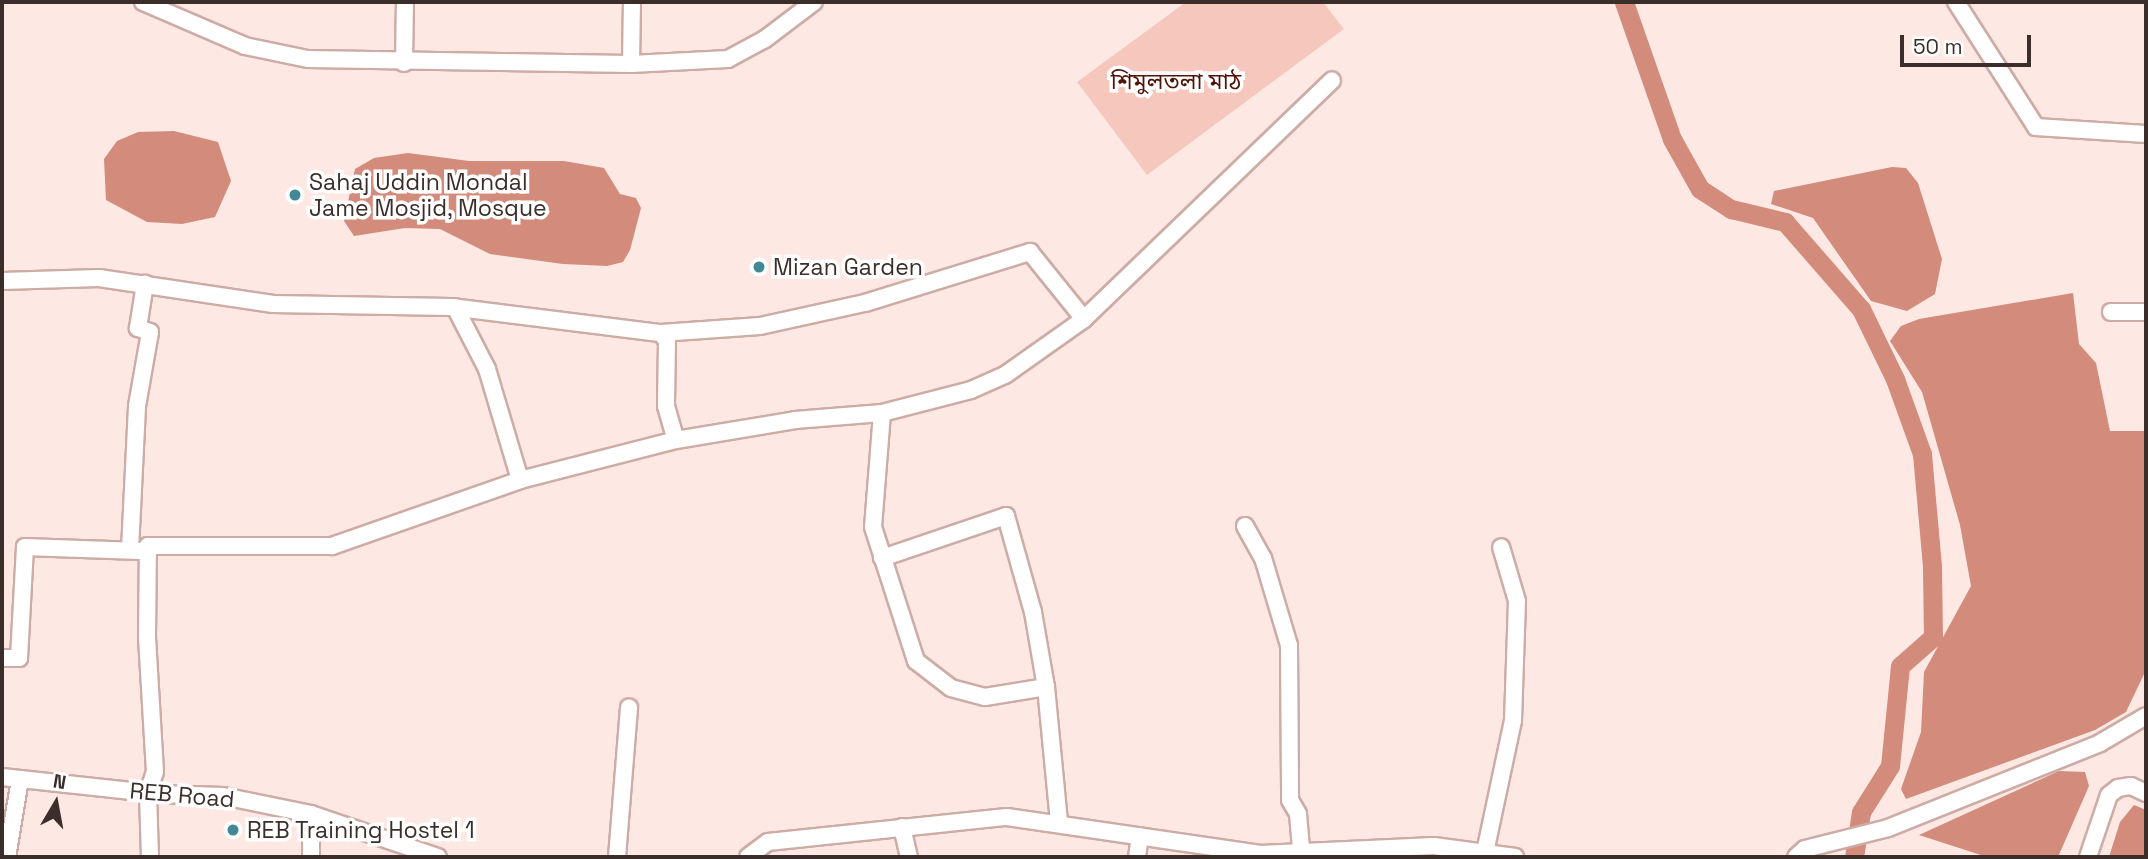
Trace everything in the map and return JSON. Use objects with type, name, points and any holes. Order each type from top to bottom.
[{"type":"street","points":[[143,2],[244,46],[308,59],[404,63],[631,64],[728,59],[765,39],[810,3]]},
{"type":"street","points":[[404,63],[405,2]]},
{"type":"street","points":[[631,64],[632,2]]},
{"type":"street","points":[[1956,2],[2036,127],[2146,134]]},
{"type":"street","points":[[150,857],[148,793],[155,772],[148,546],[332,545],[520,480],[676,440],[795,420],[882,413],[918,407],[1005,376],[1084,319],[1332,80]]},
{"type":"street","points":[[2,281],[99,278],[273,304],[455,307],[661,333],[760,326],[865,303],[1030,251],[1084,319]]},
{"type":"street","points":[[130,550],[137,406],[150,332],[138,328],[145,284]]},
{"type":"street","points":[[455,307],[487,369],[520,480]]},
{"type":"street","points":[[2111,312],[2146,312]]},
{"type":"street","points":[[661,333],[667,341],[666,406],[676,440]]},
{"type":"street","points":[[882,413],[873,527],[916,661],[951,688],[985,697],[1046,687]]},
{"type":"street","points":[[881,558],[1006,516],[1033,612],[1046,687],[1059,823]]},
{"type":"street","points":[[1245,526],[1263,558],[1289,645],[1290,800],[1298,814],[1301,852]]},
{"type":"street","points":[[2,658],[19,658],[25,547],[148,551]]},
{"type":"street","points":[[1485,854],[1513,721],[1517,601],[1501,547]]},
{"type":"street","points":[[617,857],[629,707]]},
{"type":"street","points":[[1801,853],[1888,828],[2100,743],[2146,716]]},
{"type":"street","name":"REB Road","points":[[2,777],[148,793],[223,796],[311,814],[438,857]]},
{"type":"street","points":[[7,857],[20,779]]},
{"type":"street","points":[[2088,857],[2109,795],[2118,788],[2131,786],[2146,793]]},
{"type":"street","points":[[311,814],[311,857]]},
{"type":"street","points":[[748,857],[768,842],[1007,817],[1260,854],[1434,846],[1515,857]]},
{"type":"street","points":[[902,827],[909,857]]},
{"type":"street","points":[[1137,857],[1139,835]]},
{"type":"green space","name":"শিমুলতলা মাঠ","points":[[1186,2],[1323,2],[1344,29],[1147,175],[1077,82]]},
{"type":"shaded area","points":[[174,131],[218,142],[231,181],[215,217],[182,224],[147,222],[106,200],[104,159],[117,141],[138,132]]},
{"type":"shaded area","points":[[408,153],[469,161],[564,161],[604,168],[620,194],[636,198],[641,208],[630,250],[623,262],[607,266],[563,264],[490,254],[440,229],[405,228],[354,236],[344,221],[355,169],[374,158]]},
{"type":"shaded area","points":[[1892,167],[1906,168],[1918,183],[1942,259],[1935,294],[1907,311],[1871,301],[1813,218],[1771,204],[1774,191]]},
{"type":"shaded area","points":[[2073,293],[2079,344],[2096,363],[2110,431],[2146,431],[2146,670],[2126,712],[2095,730],[1906,799],[1901,789],[1921,732],[1924,672],[1971,586],[1960,525],[1922,392],[1890,341],[1901,326],[1919,319]]},
{"type":"shaded area","points":[[2059,771],[2085,772],[2089,786],[2058,857],[1987,857],[1919,835]]},
{"type":"shaded area","points":[[2134,805],[2146,810],[2146,857],[2109,857],[2120,822]]},
{"type":"waterway","points":[[1624,2],[1672,139],[1700,189],[1731,209],[1785,222],[1861,309],[1895,379],[1922,454],[1932,567],[1933,637],[1900,666],[1890,766],[1861,812],[1854,857]]},
{"type":"place","name":"Sahaj Uddin Mondal Jame Mosjid, Mosque","points":[[295,195]]},
{"type":"place","name":"Mizan Garden","points":[[759,267]]},
{"type":"place","name":"REB Training Hostel 1","points":[[233,830]]}]
